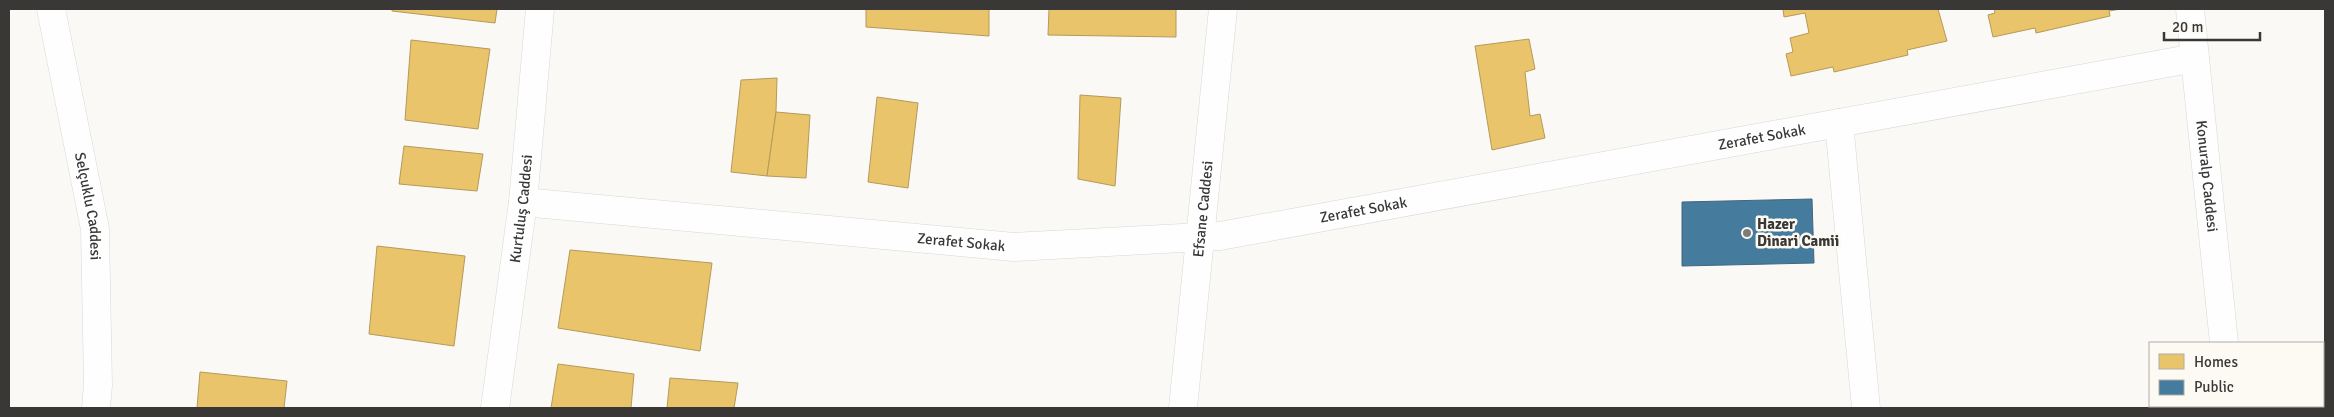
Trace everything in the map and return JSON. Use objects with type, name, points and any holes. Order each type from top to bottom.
[{"type":"street","name":"Selçuklu Caddesi","points":[[51,9],[95,229],[98,385],[96,408]]},
{"type":"street","name":"Kurtuluş Caddesi","points":[[495,408],[523,202],[540,9]]},
{"type":"street","name":"Efsane Caddesi","points":[[1183,408],[1223,9]]},
{"type":"street","name":"Konuralp Caddesi","points":[[2190,9],[2224,342]]},
{"type":"street","name":"Zerafet Sokak","points":[[523,202],[1014,246],[1200,237],[1230,234],[2195,58]]},
{"type":"street","points":[[1839,123],[1866,408]]},
{"type":"building: Homes","points":[[392,9],[497,9],[495,23],[392,11]]},
{"type":"building: Homes","points":[[866,9],[989,9],[989,36],[866,27]]},
{"type":"building: Homes","points":[[1049,9],[1176,9],[1176,37],[1048,35]]},
{"type":"building: Homes","points":[[1783,9],[1938,9],[1947,41],[1907,50],[1908,55],[1834,72],[1833,67],[1791,76],[1786,54],[1793,52],[1790,38],[1809,33],[1805,13],[1784,17]]},
{"type":"building: Homes","points":[[1994,9],[2121,9],[2109,11],[2110,16],[2036,33],[2035,28],[1993,37],[1988,15],[1995,13]]},
{"type":"building: Homes","points":[[1529,39],[1535,69],[1525,72],[1530,116],[1540,114],[1545,138],[1492,150],[1475,46]]},
{"type":"building: Homes","points":[[411,40],[490,49],[478,129],[405,120]]},
{"type":"building: Homes","points":[[777,78],[776,112],[767,176],[731,172],[741,80]]},
{"type":"building: Homes","points":[[1080,95],[1121,98],[1115,186],[1078,179]]},
{"type":"building: Homes","points":[[877,97],[918,103],[908,188],[868,182]]},
{"type":"building: Homes","points":[[776,112],[810,115],[806,178],[767,176]]},
{"type":"building: Homes","points":[[404,146],[483,154],[477,191],[399,184]]},
{"type":"building: Homes","points":[[377,246],[465,256],[454,346],[369,334]]},
{"type":"building: Homes","points":[[570,250],[712,263],[700,351],[558,328]]},
{"type":"building: Homes","points":[[558,364],[634,374],[631,408],[551,408]]},
{"type":"building: Homes","points":[[200,372],[287,381],[284,408],[197,408]]},
{"type":"building: Homes","points":[[670,378],[738,383],[734,408],[667,408]]},
{"type":"building: Public","name":"Hazer Dinari Camii","points":[[1812,199],[1814,263],[1682,266],[1682,202]]},
{"type":"place","name":"Hazer Dinari Camii","points":[[1747,233]]}]
